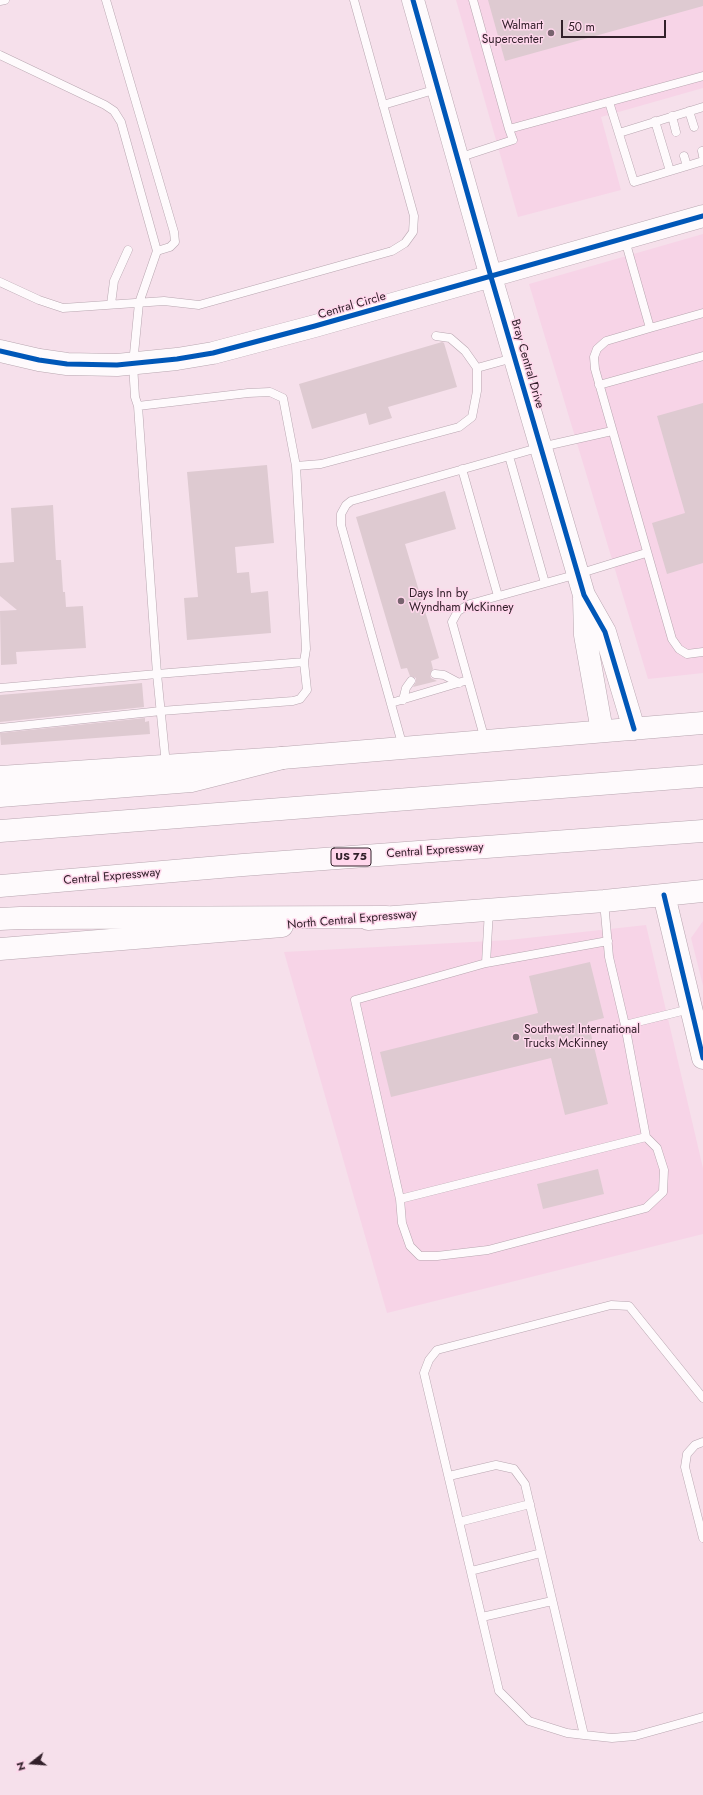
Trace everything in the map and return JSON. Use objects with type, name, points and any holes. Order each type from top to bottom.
[{"type":"main road","name":"Bray Central Drive","points":[[413,0],[514,358],[584,594],[605,632],[634,729]]},
{"type":"main road","name":"Central Circle","points":[[0,351],[39,360],[67,364],[133,364],[177,360],[213,353],[315,326],[703,216]]},
{"type":"main road","name":"Bray Central Drive","points":[[584,594],[585,635],[602,731]]},
{"type":"main road","points":[[0,777],[282,758],[403,746],[703,723]]},
{"type":"main road","points":[[0,796],[191,781],[282,758]]},
{"type":"main road","points":[[0,831],[703,776]]},
{"type":"main road","name":"Central Expressway","points":[[0,886],[236,866],[703,831]]},
{"type":"main road","name":"North Central Expressway","points":[[0,949],[604,901],[703,891]]},
{"type":"main road","points":[[664,895],[703,1058]]},
{"type":"main road","points":[[0,919],[386,918]]},
{"type":"lane","points":[[0,1],[5,0]]},
{"type":"lane","points":[[106,0],[174,232],[175,242],[170,247],[157,251]]},
{"type":"lane","points":[[0,282],[39,300],[63,308],[164,301],[198,305],[392,251],[406,243],[413,232],[414,216],[354,0]]},
{"type":"lane","points":[[458,158],[513,140],[472,0]]},
{"type":"lane","points":[[0,55],[105,105],[114,111],[121,122],[157,251],[139,303],[133,364],[135,398],[138,406],[157,674],[166,766]]},
{"type":"lane","points":[[509,129],[703,76]]},
{"type":"lane","points":[[383,105],[438,89]]},
{"type":"lane","points":[[609,102],[634,182],[703,161]]},
{"type":"lane","points":[[619,132],[703,107]]},
{"type":"lane","points":[[689,111],[694,127]]},
{"type":"lane","points":[[672,116],[676,132]]},
{"type":"lane","points":[[655,121],[670,171]]},
{"type":"lane","points":[[684,156],[687,166]]},
{"type":"lane","points":[[624,239],[650,328]]},
{"type":"lane","points":[[111,304],[114,281],[128,250]]},
{"type":"lane","points":[[703,313],[606,341],[597,349],[594,357],[599,385],[646,553],[672,639],[679,649],[687,654],[703,652]]},
{"type":"lane","points":[[296,466],[321,464],[459,427],[472,417],[477,391],[477,368],[465,351],[450,338],[436,336]]},
{"type":"lane","points":[[599,385],[703,356]]},
{"type":"lane","points":[[477,368],[514,358]]},
{"type":"lane","points":[[0,728],[161,711],[294,702],[300,699],[306,690],[304,662],[306,650],[296,466],[283,398],[270,392],[138,406]]},
{"type":"lane","points":[[403,746],[341,525],[341,514],[346,505],[351,501],[462,469],[541,447],[612,430]]},
{"type":"lane","points":[[509,456],[545,583]]},
{"type":"lane","points":[[462,469],[498,596]]},
{"type":"lane","points":[[485,740],[452,622],[458,611],[470,604],[578,574],[646,553]]},
{"type":"lane","points":[[0,688],[304,662]]},
{"type":"lane","points":[[435,674],[444,675],[459,683]]},
{"type":"lane","points":[[391,703],[468,680]]},
{"type":"lane","points":[[403,700],[406,688],[411,681]]},
{"type":"lane","points":[[604,901],[608,941],[609,957],[625,1025],[646,1137],[657,1148],[664,1170],[663,1192],[646,1208],[495,1248],[437,1256],[420,1256],[410,1246],[402,1223],[400,1199],[355,1000],[486,963],[608,941]]},
{"type":"lane","points":[[486,963],[490,909]]},
{"type":"lane","points":[[625,1025],[691,1009]]},
{"type":"lane","points":[[400,1199],[646,1137]]},
{"type":"lane","points":[[703,1398],[630,1306],[611,1305],[437,1350],[429,1360],[424,1373],[499,1691],[529,1721],[567,1733],[584,1736],[612,1738],[635,1736],[703,1717]]},
{"type":"lane","points":[[703,1442],[695,1445],[687,1454],[686,1467],[703,1538]]},
{"type":"lane","points":[[449,1476],[496,1465],[514,1469],[526,1484],[584,1736]]},
{"type":"lane","points":[[459,1522],[530,1504]]},
{"type":"lane","points":[[471,1571],[541,1553]]},
{"type":"lane","points":[[482,1617],[552,1601]]},
{"type":"shaded area","points":[[456,0],[703,0],[703,88],[601,117],[621,190],[518,217]]},
{"type":"shaded area","points":[[703,234],[703,673],[648,679],[529,284]]},
{"type":"shaded area","points":[[703,921],[703,986],[691,938]]},
{"type":"shaded area","points":[[646,925],[703,1168],[703,1234],[387,1313],[284,952],[509,940]]},
{"type":"building","name":"Walmart Supercenter","points":[[488,0],[703,0],[703,6],[505,61]]},
{"type":"building","points":[[442,342],[444,343],[457,387],[388,407],[392,418],[369,425],[366,413],[312,429],[299,384]]},
{"type":"building","points":[[703,403],[703,563],[667,574],[652,523],[685,513],[657,416]]},
{"type":"building","points":[[267,465],[274,543],[235,547],[237,573],[249,572],[251,593],[268,591],[271,633],[187,640],[184,598],[198,597],[187,472]]},
{"type":"building","name":"Days Inn by Wyndham McKinney","points":[[445,491],[456,529],[405,544],[439,658],[431,661],[433,669],[430,674],[431,678],[437,681],[413,687],[416,682],[416,678],[410,676],[407,668],[401,669],[356,517]]},
{"type":"building","points":[[53,505],[56,560],[61,560],[63,592],[65,592],[66,607],[83,606],[86,648],[16,652],[17,664],[1,665],[0,611],[17,610],[0,596],[0,563],[14,562],[11,508]]},
{"type":"building","points":[[142,683],[144,707],[0,722],[0,695]]},
{"type":"building","points":[[145,718],[145,722],[149,721],[150,734],[1,745],[0,733]]},
{"type":"building","name":"Southwest International Trucks McKinney","points":[[590,962],[604,1018],[588,1022],[608,1104],[565,1115],[551,1058],[391,1097],[380,1052],[538,1013],[529,976]]},
{"type":"building","points":[[598,1169],[604,1194],[543,1209],[537,1184]]},
{"type":"cycle path","points":[[413,0],[491,277],[584,595],[605,632],[634,729]]},
{"type":"cycle path","points":[[0,351],[39,360],[67,364],[117,365],[177,359],[213,353],[315,326],[703,216]]},
{"type":"cycle path","points":[[664,895],[703,1058]]},
{"type":"place","name":"Walmart Supercenter","points":[[551,33]]},
{"type":"place","name":"Days Inn by Wyndham McKinney","points":[[401,601]]},
{"type":"place","name":"Southwest International Trucks McKinney","points":[[516,1037]]}]
